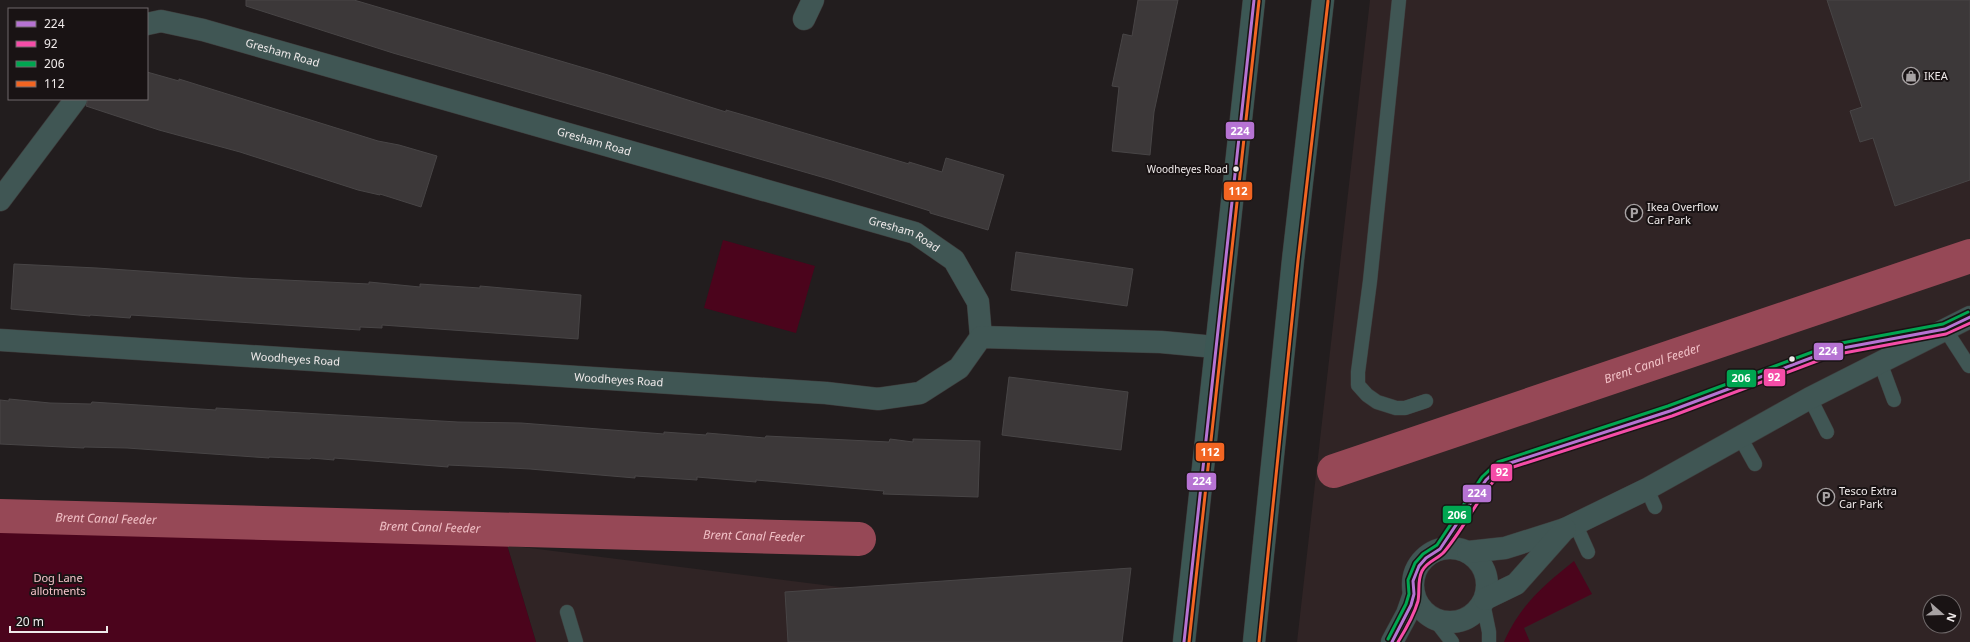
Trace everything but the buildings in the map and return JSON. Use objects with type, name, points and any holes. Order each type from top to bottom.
[{"type":"highway","points":[[1184,642],[1254,0]]},
{"type":"highway","points":[[1254,642],[1293,260],[1323,0]]},
{"type":"street","name":"Gresham Road","points":[[148,24],[161,21],[203,30],[915,233],[954,260],[978,302],[981,337]]},
{"type":"street","points":[[0,200],[75,100]]},
{"type":"street","points":[[1468,552],[1477,559],[1484,568],[1488,588],[1484,601],[1477,612],[1462,621],[1446,623],[1435,620],[1425,614],[1418,605],[1414,594],[1413,583],[1421,562],[1430,554],[1440,549],[1449,548],[1468,552],[1505,548],[1651,498],[1740,437],[1810,398],[1970,317]]},
{"type":"street","points":[[981,337],[1161,342],[1215,347]]},
{"type":"street","name":"Woodheyes Road","points":[[0,340],[826,393],[878,399],[920,393],[959,368],[981,337]]},
{"type":"street","points":[[1484,601],[1516,584],[1570,526]]},
{"type":"street","points":[[1392,642],[1407,614],[1414,594]]},
{"type":"lane","points":[[1399,0],[1370,281],[1358,372],[1358,386],[1367,395],[1388,407],[1405,408],[1426,401]]},
{"type":"lane","points":[[1440,549],[1486,480],[1501,466],[1670,411],[1832,350],[1946,329],[1969,366]]},
{"type":"lane","points":[[1880,362],[1894,400]]},
{"type":"lane","points":[[1810,398],[1827,432]]},
{"type":"lane","points":[[1740,437],[1755,464]]},
{"type":"lane","points":[[1570,526],[1588,552]]},
{"type":"lane","points":[[1484,601],[1489,632],[1489,642]]},
{"type":"lane","points":[[567,612],[576,642]]},
{"type":"lane","points":[[1435,620],[1452,642]]},
{"type":"shaded area","points":[[1370,0],[1970,0],[1970,642],[1297,642]]},
{"type":"shaded area","points":[[507,545],[1053,614],[1054,642],[536,642]]},
{"type":"green space","points":[[723,240],[815,266],[796,333],[704,308]]},
{"type":"green space","name":"Dog Lane allotments","points":[[0,525],[507,545],[536,642],[0,642]]},
{"type":"green space","points":[[1574,561],[1592,594],[1524,628],[1530,642],[1504,642],[1525,606],[1552,579]]},
{"type":"waterway","name":"Brent Canal Feeder","points":[[1334,471],[1970,256]]},
{"type":"waterway","name":"Brent Canal Feeder","points":[[0,516],[859,539]]},
{"type":"transit line","name":"224","points":[[1184,642],[1254,0]]},
{"type":"transit line","name":"112","points":[[1189,642],[1259,1]]},
{"type":"transit line","name":"112","points":[[1259,642],[1298,261],[1328,1]]},
{"type":"transit line","name":"206","points":[[1388,639],[1406,604],[1409,594],[1408,580],[1415,563],[1423,554],[1437,545],[1482,477],[1498,462],[1668,406],[1831,345],[1943,324],[1968,312]]},
{"type":"transit line","name":"224","points":[[1392,642],[1411,605],[1414,594],[1413,581],[1419,566],[1426,558],[1440,549],[1486,480],[1501,466],[1670,411],[1832,350],[1945,329],[1970,317]]},
{"type":"transit line","name":"92","points":[[1398,642],[1410,622],[1418,601],[1422,571],[1430,562],[1444,552],[1487,489],[1504,470],[1672,416],[1833,355],[1946,334],[1970,323]]},
{"type":"place","name":"IKEA","points":[[1911,76]]},
{"type":"place","name":"Woodheyes Road","points":[[1236,169]]},
{"type":"place","name":"Ikea Overflow Car Park","points":[[1634,213]]},
{"type":"place","name":"Tesco Extra Car Park","points":[[1826,497]]}]
